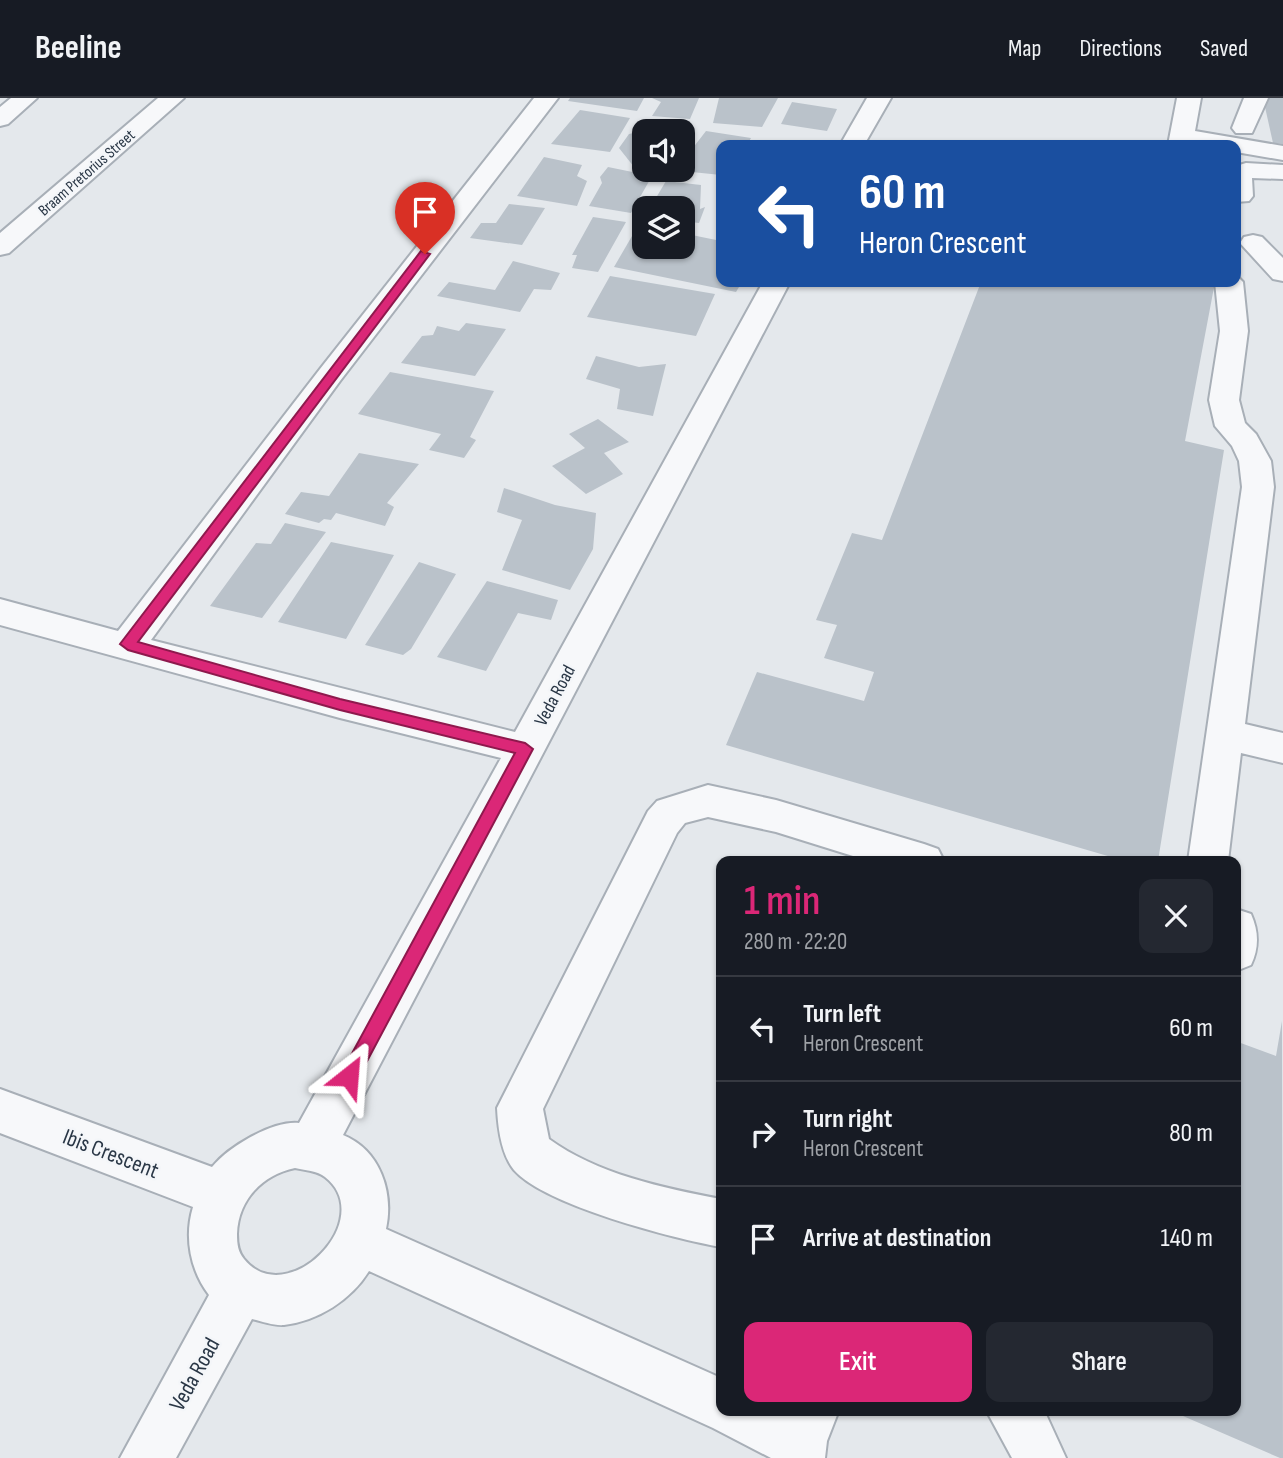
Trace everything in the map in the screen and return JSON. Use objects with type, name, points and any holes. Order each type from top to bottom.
[{"type":"street","points":[[0,119],[25,98]]},
{"type":"street","name":"Braam Pretorius Street","points":[[0,247],[172,98]]},
{"type":"street","points":[[128,644],[330,375],[546,98]]},
{"type":"street","points":[[855,140],[879,98]]},
{"type":"street","points":[[1181,140],[1189,98]]},
{"type":"street","points":[[1244,128],[1256,98]]},
{"type":"street","points":[[1241,148],[1283,153]]},
{"type":"street","points":[[1241,174],[1246,170],[1283,172]]},
{"type":"street","points":[[1253,243],[1283,273]]},
{"type":"street","name":"Veda Road","points":[[312,1146],[774,287]]},
{"type":"street","points":[[1209,856],[1258,487],[1255,461],[1245,441],[1230,426],[1224,400],[1234,331],[1230,287]]},
{"type":"street","points":[[1245,441],[1283,449]]},
{"type":"street","points":[[0,612],[128,644],[340,705],[525,749]]},
{"type":"street","points":[[1224,734],[1283,748]]},
{"type":"street","points":[[716,1222],[630,1200],[564,1175],[532,1154],[522,1130],[520,1108],[662,821],[671,812],[690,803],[708,801],[776,816],[908,856]]},
{"type":"street","name":"Ibis Crescent","points":[[0,1111],[222,1195]]},
{"type":"street","points":[[312,1146],[342,1157],[361,1182],[367,1215],[360,1242],[352,1257],[334,1277],[304,1295],[278,1300],[254,1296],[240,1290],[222,1272],[213,1248],[213,1221],[222,1195],[232,1180],[261,1156],[286,1147],[312,1146]]},
{"type":"street","points":[[360,1242],[716,1403]]},
{"type":"street","name":"Veda Road","points":[[148,1458],[240,1290]]},
{"type":"street","points":[[748,1416],[804,1437]]},
{"type":"building","points":[[570,98],[644,98],[637,111],[568,101]]},
{"type":"building","points":[[652,98],[699,98],[690,119],[652,116],[661,102]]},
{"type":"building","points":[[719,98],[778,98],[762,127],[713,123]]},
{"type":"building","points":[[1263,98],[1283,98],[1283,144],[1273,143]]},
{"type":"building","points":[[792,102],[837,109],[827,131],[781,124]]},
{"type":"building","points":[[580,110],[630,118],[610,152],[551,144]]},
{"type":"building","points":[[706,131],[751,138],[716,140],[716,174],[695,172],[695,145]]},
{"type":"building","points":[[632,133],[632,164],[619,148]]},
{"type":"building","points":[[544,157],[582,165],[577,176],[587,181],[577,206],[517,196]]},
{"type":"building","points":[[608,167],[632,172],[632,182],[649,182],[641,196],[632,196],[631,213],[589,206],[602,183],[600,177]]},
{"type":"building","points":[[665,182],[701,185],[700,209],[705,207],[699,223],[695,223],[695,196],[657,196]]},
{"type":"building","points":[[509,204],[545,208],[522,245],[470,238],[481,223],[496,223]]},
{"type":"building","points":[[593,217],[626,222],[598,272],[572,268],[577,255],[572,255]]},
{"type":"building","points":[[632,236],[632,259],[695,259],[695,236],[716,240],[716,287],[739,287],[736,292],[614,267]]},
{"type":"building","points":[[513,261],[560,273],[551,290],[534,289],[520,312],[437,296],[449,282],[495,290]]},
{"type":"building","points":[[610,276],[715,294],[696,336],[587,317]]},
{"type":"building","points":[[979,287],[1214,287],[1185,441],[1224,450],[1159,856],[1108,856],[726,745],[757,672],[864,701],[874,672],[824,658],[837,625],[816,620],[852,533],[882,540]]},
{"type":"building","points":[[466,323],[506,329],[475,376],[401,363],[422,336],[433,335],[437,326],[459,331]]},
{"type":"building","points":[[596,356],[639,367],[666,364],[653,416],[617,409],[620,389],[586,379]]},
{"type":"building","points":[[390,372],[494,391],[470,437],[476,440],[464,458],[429,450],[441,434],[358,414]]},
{"type":"building","points":[[598,419],[629,442],[604,453],[623,474],[586,494],[552,466],[585,448],[569,434]]},
{"type":"building","points":[[359,453],[419,464],[387,503],[394,507],[385,526],[336,513],[331,520],[324,519],[319,523],[285,514],[301,492],[329,496]]},
{"type":"building","points":[[504,488],[555,505],[596,513],[593,549],[570,590],[502,570],[522,520],[497,512]]},
{"type":"building","points":[[285,523],[326,532],[262,618],[210,606],[256,543],[271,544]]},
{"type":"building","points":[[331,542],[394,555],[346,639],[278,622]]},
{"type":"building","points":[[419,562],[456,574],[411,649],[403,655],[365,645]]},
{"type":"building","points":[[487,581],[558,600],[551,620],[518,613],[486,671],[437,657]]},
{"type":"building","points":[[1282,1021],[1283,1458],[1183,1416],[1241,1416],[1241,1043],[1276,1056]]},
{"type":"route","points":[[349,1076],[525,749],[340,705],[128,644],[330,375],[425,254]]}]
